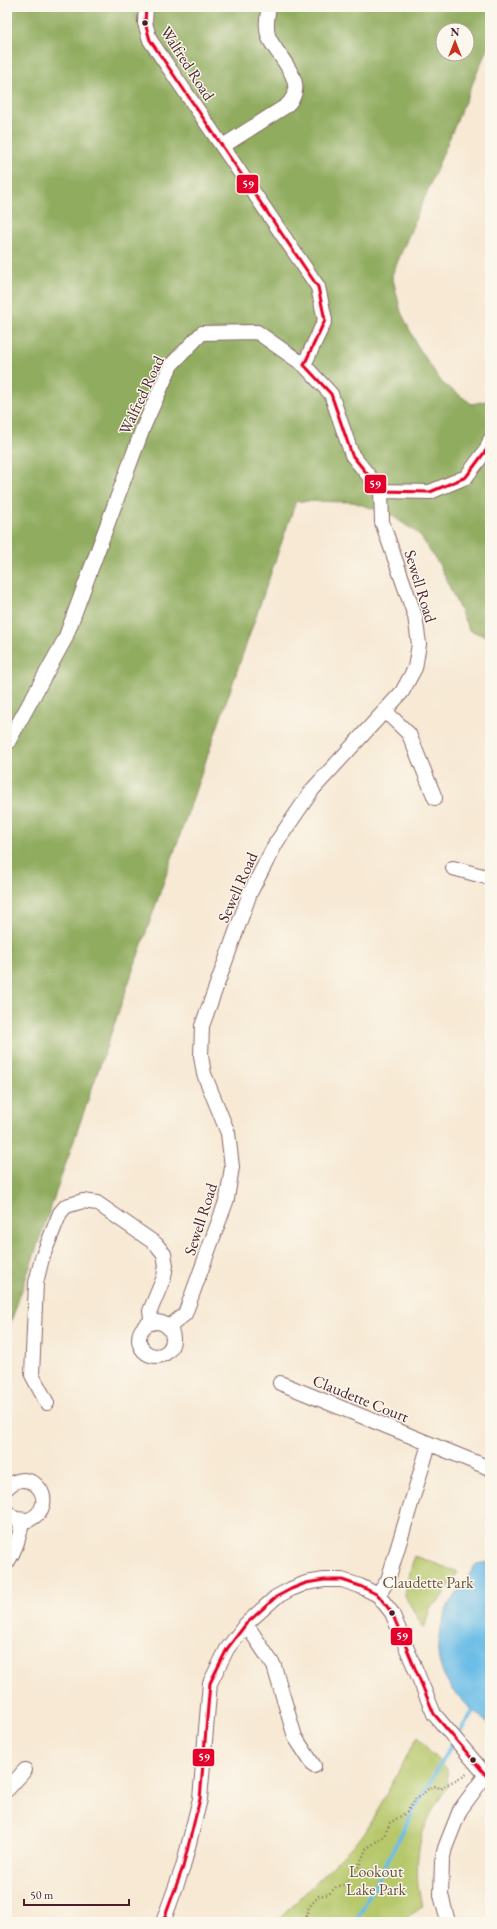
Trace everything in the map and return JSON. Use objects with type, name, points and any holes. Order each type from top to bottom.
[{"type":"street","name":"Walfred Road","points":[[7,744],[65,639],[143,428],[171,365],[202,333],[257,332],[304,365],[325,320],[318,287],[150,40],[145,22],[146,7]]},
{"type":"street","points":[[223,146],[286,106],[292,101],[296,92],[294,76],[269,38],[266,29],[269,7]]},
{"type":"street","points":[[304,365],[330,394],[352,455],[381,491],[430,492],[466,477],[487,449],[490,440]]},
{"type":"street","name":"Sewell Road","points":[[169,1328],[185,1314],[227,1199],[230,1184],[232,1166],[228,1133],[204,1074],[201,1056],[202,1026],[250,894],[276,843],[313,789],[402,692],[414,668],[419,644],[415,616],[382,522],[381,491]]},
{"type":"street","points":[[385,711],[409,734],[435,798]]},
{"type":"street","points":[[453,868],[490,878]]},
{"type":"street","points":[[47,1403],[32,1375],[36,1283],[38,1270],[44,1252],[60,1213],[66,1206],[83,1200],[96,1203],[156,1244],[164,1254],[166,1265],[164,1277],[150,1311],[152,1323]]},
{"type":"street","points":[[158,1322],[169,1328],[174,1339],[172,1345],[164,1354],[152,1356],[146,1353],[140,1342],[142,1330],[152,1323],[158,1322]]},
{"type":"street","name":"Claudette Court","points":[[280,1383],[487,1467],[490,1470]]},
{"type":"street","points":[[378,1595],[388,1580],[428,1444]]},
{"type":"street","points":[[7,1488],[18,1481],[25,1480],[38,1486],[44,1498],[40,1512],[35,1517],[22,1521],[15,1519],[7,1512]]},
{"type":"street","points":[[7,1563],[15,1550],[21,1535],[22,1521]]},
{"type":"street","points":[[163,1922],[183,1867],[200,1799],[210,1683],[227,1649],[259,1610],[276,1597],[306,1584],[324,1580],[342,1580],[360,1586],[378,1595],[392,1613],[434,1714],[485,1776],[460,1810],[445,1848],[442,1861],[441,1895],[448,1922]]},
{"type":"street","points":[[246,1624],[274,1666],[295,1738],[314,1766]]},
{"type":"street","points":[[7,1790],[25,1770]]},
{"type":"path","points":[[300,1922],[306,1916],[309,1907],[319,1896],[329,1894],[338,1886],[344,1885],[358,1868],[366,1849],[384,1836],[390,1823],[407,1812],[416,1798],[420,1797],[428,1788],[436,1786],[441,1789],[445,1784],[456,1781],[472,1770],[485,1776]]},
{"type":"green space","points":[[7,7],[490,7],[490,42],[392,275],[401,312],[417,345],[442,383],[472,404],[490,400],[490,638],[469,630],[440,566],[419,534],[389,514],[353,502],[296,501],[7,1333]]},
{"type":"green space","name":"Claudette Park","points":[[415,1556],[458,1572],[441,1598],[430,1608],[424,1629],[405,1596],[405,1587]]},
{"type":"green space","name":"Lookout Lake Park","points":[[418,1736],[429,1751],[447,1769],[448,1787],[430,1815],[420,1844],[417,1874],[422,1907],[401,1922],[276,1922],[365,1833]]},
{"type":"water","points":[[490,1562],[490,1725],[467,1705],[449,1683],[442,1671],[438,1644],[441,1628],[450,1602],[462,1587],[476,1564]]},
{"type":"waterway","points":[[457,1736],[473,1711]]},
{"type":"waterway","points":[[354,1922],[359,1916],[409,1819],[453,1742]]},
{"type":"transit line","name":"59","points":[[146,7],[145,23],[150,40],[318,287],[325,320],[304,365]]},
{"type":"transit line","name":"59","points":[[304,365],[331,394],[352,455],[381,491],[430,492],[466,477],[487,449],[490,440]]},
{"type":"transit line","name":"59","points":[[163,1922],[183,1867],[200,1799],[210,1683],[227,1649],[246,1624],[276,1597],[291,1589],[306,1583],[324,1580],[342,1580],[360,1586],[378,1595],[392,1613],[434,1714],[490,1780]]}]
